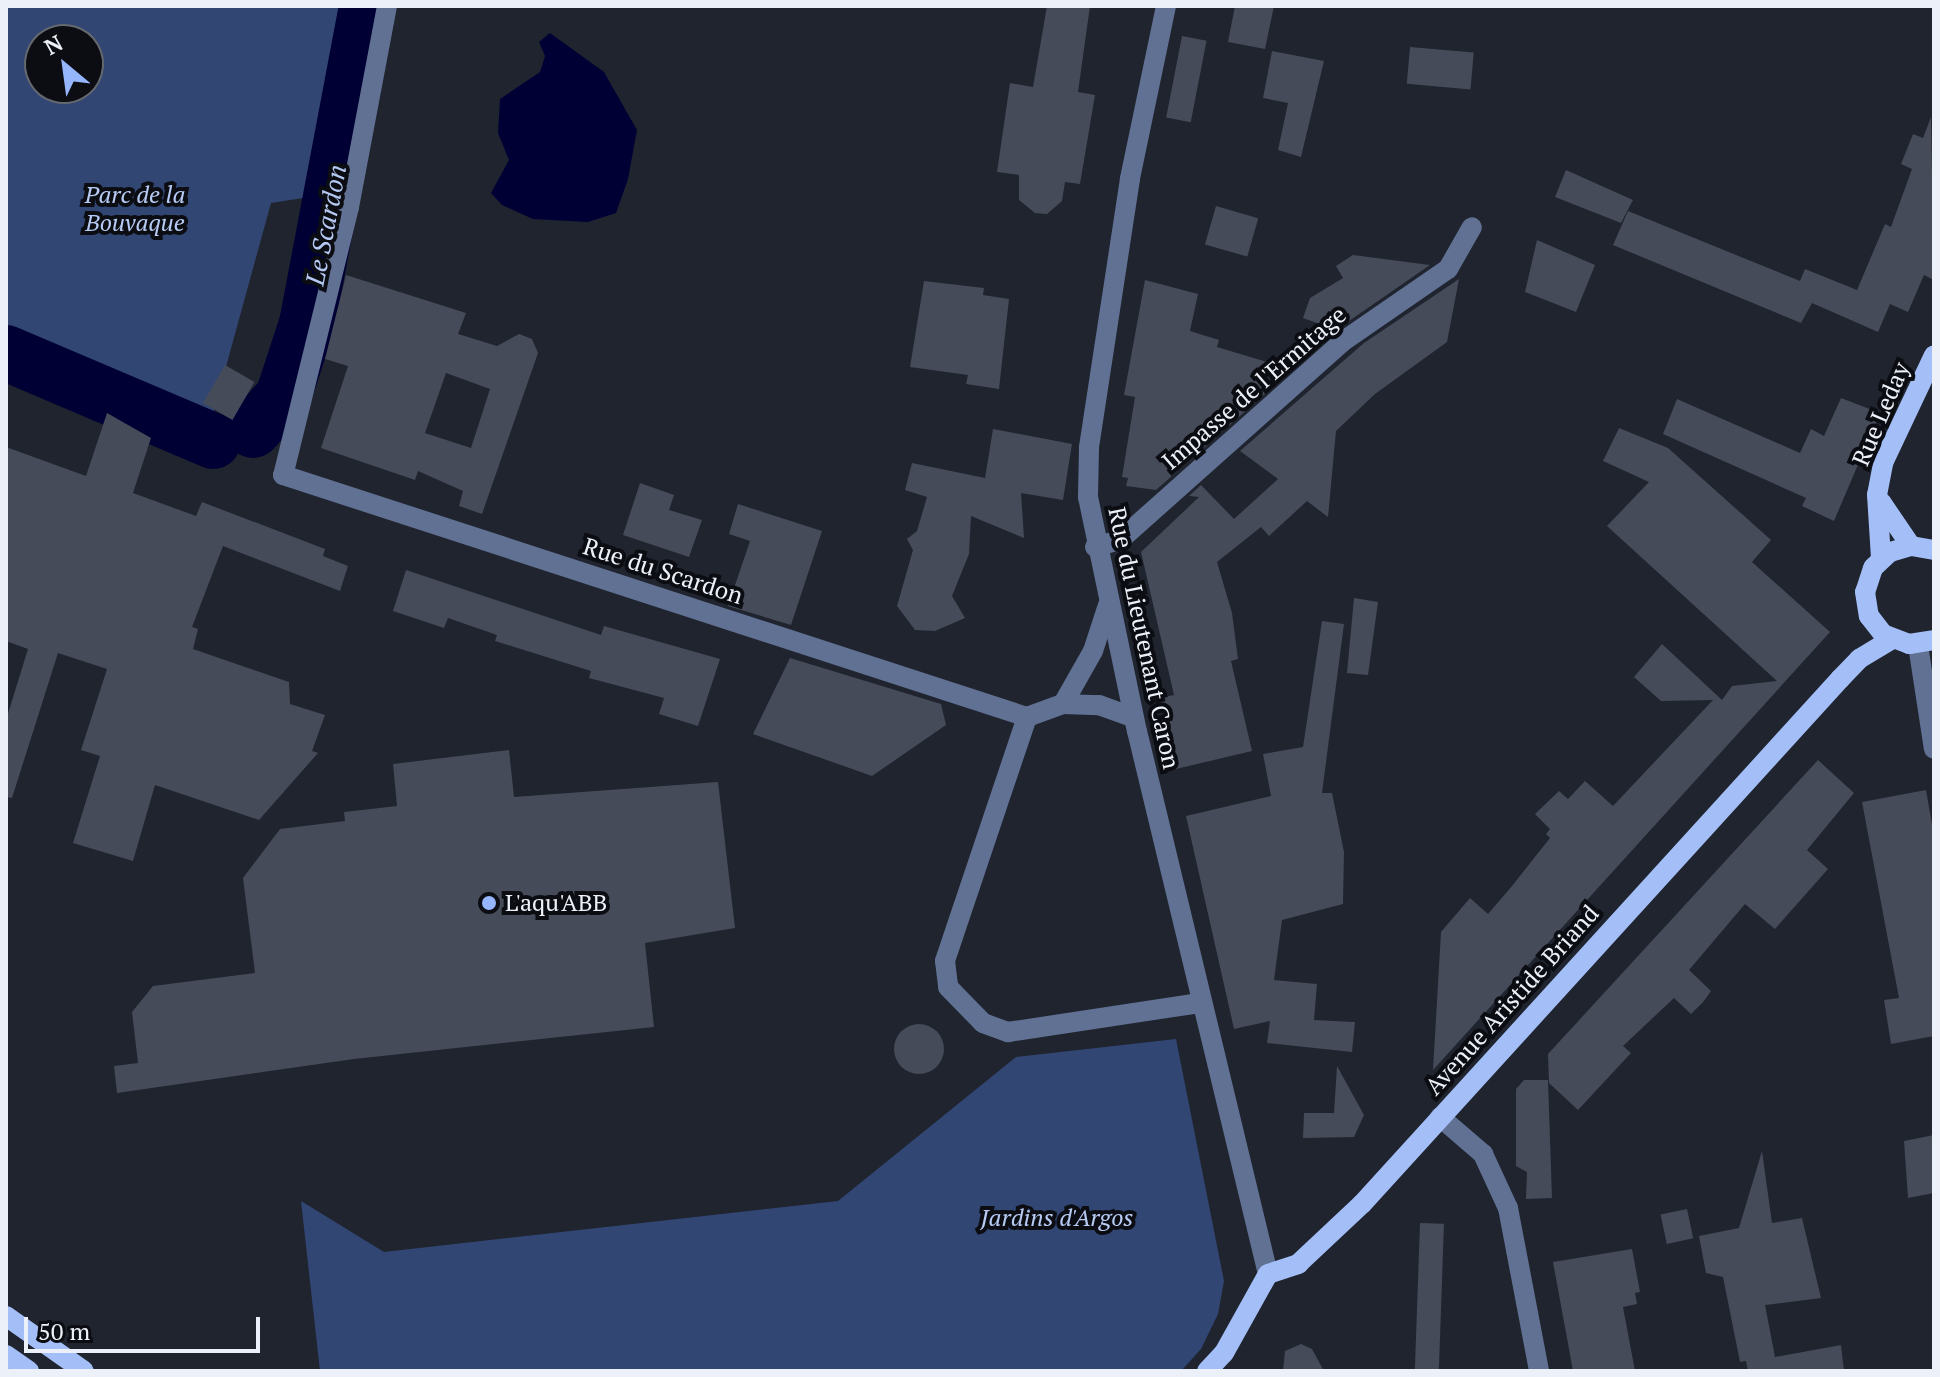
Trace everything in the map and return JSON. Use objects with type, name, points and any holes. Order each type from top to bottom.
[{"type":"main road","name":"Rue Leday","points":[[1881,558],[1877,495],[1883,463],[1934,355]]},
{"type":"main road","name":"Rue Leday","points":[[1877,495],[1911,546]]},
{"type":"main road","points":[[1926,642],[1884,633],[1865,592],[1881,558],[1911,546],[1934,550]]},
{"type":"main road","name":"Avenue Aristide Briand","points":[[1268,1274],[1298,1264],[1362,1204],[1884,633]]},
{"type":"main road","points":[[1207,1371],[1224,1353],[1268,1274]]},
{"type":"main road","points":[[6,1316],[84,1371]]},
{"type":"main road","points":[[6,1355],[29,1371]]},
{"type":"street","name":"Rue du Scardon","points":[[387,6],[349,207],[283,475],[1027,717]]},
{"type":"street","name":"Rue du Lieutenant Caron","points":[[1166,6],[1130,179],[1089,448],[1095,547],[1200,1003],[1268,1274]]},
{"type":"street","name":"Impasse de l'Ermitage","points":[[1095,547],[1120,540],[1342,342],[1448,269],[1472,227]]},
{"type":"street","points":[[1063,704],[1093,651],[1108,603]]},
{"type":"street","points":[[1926,642],[1934,749]]},
{"type":"street","points":[[1134,718],[1099,705],[1063,704],[1027,717],[945,961],[948,987],[983,1023],[1008,1032],[1200,1003]]},
{"type":"street","points":[[1440,1117],[1483,1154],[1508,1208],[1539,1371]]},
{"type":"green space","name":"Parc de la Bouvaque","points":[[6,6],[378,6],[335,193],[271,203],[210,425],[6,348]]},
{"type":"green space","name":"Jardins d'Argos","points":[[1176,1039],[1224,1281],[1218,1314],[1201,1349],[1181,1371],[320,1371],[301,1201],[384,1252],[838,1201],[1016,1057]]},
{"type":"shaded area","points":[[550,33],[604,72],[637,130],[628,179],[616,213],[588,222],[533,219],[502,205],[491,193],[509,160],[498,133],[500,99],[540,72],[545,56],[539,42]]},
{"type":"building","points":[[1047,6],[1090,6],[1078,92],[1095,95],[1080,184],[1065,182],[1062,201],[1047,214],[1035,213],[1019,200],[1019,175],[997,172],[1010,83],[1033,87]]},
{"type":"building","points":[[1235,6],[1274,6],[1265,49],[1228,42]]},
{"type":"building","points":[[1182,36],[1207,41],[1191,122],[1166,117]]},
{"type":"building","points":[[1410,47],[1474,53],[1471,89],[1407,84]]},
{"type":"building","points":[[1272,51],[1324,61],[1301,157],[1278,150],[1288,103],[1263,98]]},
{"type":"building","points":[[1931,117],[1934,280],[1924,275],[1908,312],[1890,304],[1878,332],[1812,303],[1801,323],[1613,245],[1628,211],[1800,281],[1805,269],[1857,290],[1885,224],[1891,227],[1912,169],[1901,164],[1913,134],[1923,138]]},
{"type":"building","points":[[1566,170],[1633,200],[1621,223],[1555,197]]},
{"type":"building","points":[[1216,206],[1258,218],[1247,257],[1205,244]]},
{"type":"building","points":[[1537,240],[1595,265],[1576,312],[1525,292]]},
{"type":"building","points":[[1353,255],[1430,265],[1336,330],[1303,318],[1310,298],[1343,278],[1336,266]]},
{"type":"building","points":[[346,275],[466,313],[458,334],[497,346],[519,334],[532,339],[538,353],[482,514],[459,506],[463,491],[418,471],[415,480],[321,448],[348,366],[325,359]],"holes":[[[446,373],[490,389],[471,448],[425,433]]]},
{"type":"building","points":[[1459,279],[1447,342],[1375,394],[1336,431],[1328,517],[1307,501],[1269,536],[1261,527],[1217,562],[1232,613],[1238,659],[1231,661],[1252,751],[1176,769],[1160,698],[1174,695],[1141,552],[1199,497],[1189,496],[1201,485],[1234,519],[1278,479],[1240,451],[1364,343]]},
{"type":"building","points":[[1145,280],[1198,294],[1190,331],[1219,340],[1217,347],[1267,362],[1261,380],[1276,384],[1156,490],[1126,486],[1128,478],[1122,477],[1135,397],[1124,395]]},
{"type":"building","points":[[924,281],[984,288],[983,295],[1009,299],[999,389],[966,384],[968,375],[910,367]]},
{"type":"building","points":[[225,365],[254,382],[232,420],[203,403]]},
{"type":"building","points":[[1841,398],[1880,413],[1834,521],[1802,506],[1806,498],[1663,434],[1677,399],[1800,453],[1811,429],[1824,436]]},
{"type":"building","points":[[107,413],[151,438],[133,493],[196,516],[202,502],[325,549],[323,556],[348,566],[340,591],[223,546],[192,627],[198,629],[193,649],[289,682],[290,704],[325,715],[312,751],[318,753],[259,820],[155,785],[133,861],[73,843],[100,756],[81,750],[107,669],[58,653],[12,798],[6,797],[6,720],[28,649],[6,641],[6,447],[86,476]]},
{"type":"building","points":[[1619,428],[1668,448],[1771,540],[1752,562],[1830,632],[1433,1070],[1441,932],[1470,898],[1488,914],[1512,886],[1550,838],[1546,834],[1550,829],[1535,814],[1559,791],[1568,799],[1585,781],[1613,806],[1713,700],[1661,701],[1634,677],[1662,644],[1722,700],[1732,686],[1777,681],[1607,526],[1649,482],[1603,461]]},
{"type":"building","points":[[993,429],[1072,444],[1063,500],[1021,493],[1024,538],[971,516],[969,554],[952,596],[965,618],[935,631],[915,630],[897,606],[913,550],[907,539],[917,531],[927,497],[905,490],[912,463],[985,478]]},
{"type":"building","points":[[640,483],[674,495],[669,510],[702,520],[689,557],[623,535]]},
{"type":"building","points":[[738,504],[822,531],[791,625],[728,606],[750,541],[729,534]]},
{"type":"building","points":[[406,570],[601,635],[604,626],[720,659],[698,726],[659,714],[664,698],[589,678],[591,671],[495,641],[497,635],[448,618],[444,628],[393,611]]},
{"type":"building","points":[[1354,598],[1378,602],[1368,675],[1347,673]]},
{"type":"building","points":[[1322,621],[1344,624],[1322,793],[1332,793],[1344,852],[1343,904],[1282,920],[1274,980],[1317,984],[1314,1020],[1355,1022],[1352,1052],[1267,1043],[1270,1021],[1234,1029],[1186,816],[1271,796],[1263,754],[1303,747]]},
{"type":"building","points":[[790,658],[941,704],[946,725],[872,776],[753,734]]},
{"type":"building","name":"L'aqu'ABB","points":[[509,750],[514,797],[718,782],[735,928],[645,943],[654,1027],[354,1059],[117,1093],[114,1066],[138,1063],[132,1012],[153,986],[255,973],[243,878],[280,829],[345,821],[344,812],[397,806],[393,764]]},
{"type":"building","points":[[1818,760],[1854,793],[1807,850],[1828,869],[1775,929],[1745,904],[1689,970],[1711,991],[1704,1001],[1691,1014],[1674,998],[1623,1046],[1631,1053],[1578,1110],[1549,1083],[1548,1054]]},
{"type":"building","points":[[1926,790],[1934,836],[1934,1036],[1891,1044],[1884,1000],[1899,998],[1862,802]]},
{"type":"building","points":[[919,1024],[936,1032],[944,1049],[936,1066],[919,1074],[902,1066],[894,1049],[902,1032]]},
{"type":"building","points":[[1337,1066],[1364,1115],[1354,1137],[1303,1138],[1304,1113],[1334,1113]]},
{"type":"building","points":[[1524,1080],[1548,1080],[1552,1198],[1526,1199],[1527,1172],[1516,1166],[1516,1089]]},
{"type":"building","points":[[1934,1135],[1934,1193],[1908,1198],[1904,1141]]},
{"type":"building","points":[[1762,1151],[1772,1223],[1802,1218],[1821,1298],[1765,1305],[1775,1357],[1841,1345],[1844,1371],[1748,1371],[1746,1361],[1740,1362],[1723,1277],[1706,1273],[1699,1236],[1739,1228]]},
{"type":"building","points":[[1687,1209],[1693,1238],[1667,1244],[1661,1215]]},
{"type":"building","points":[[1420,1223],[1444,1224],[1439,1371],[1415,1371]]},
{"type":"building","points":[[1632,1249],[1640,1292],[1635,1293],[1637,1304],[1623,1307],[1635,1371],[1573,1371],[1553,1262]]},
{"type":"building","points":[[1301,1344],[1312,1349],[1324,1371],[1283,1371],[1285,1351]]},
{"type":"waterway","name":"Le Scardon","points":[[253,430],[283,397],[307,324],[367,6]]},
{"type":"waterway","name":"Le Scardon","points":[[6,353],[213,441]]},
{"type":"place","name":"L'aqu'ABB","points":[[489,903]]}]
